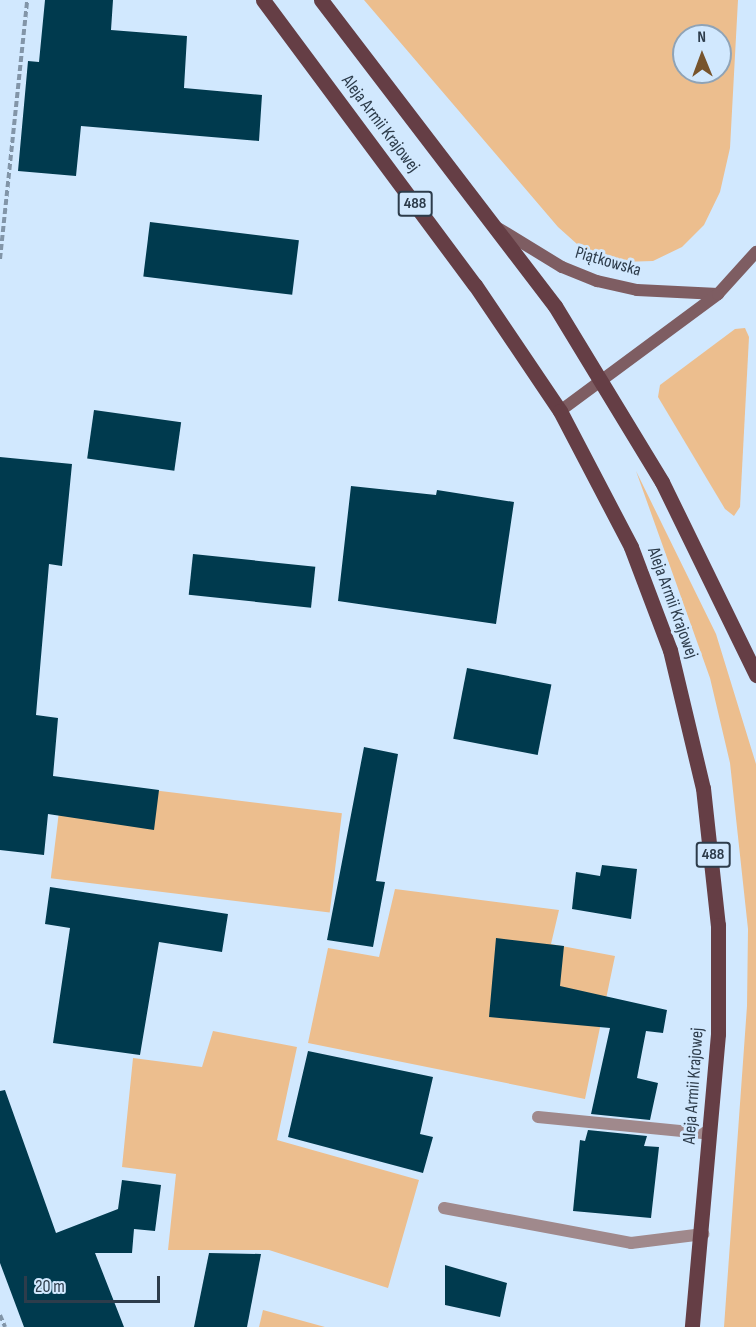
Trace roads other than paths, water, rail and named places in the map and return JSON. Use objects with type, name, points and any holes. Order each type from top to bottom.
[{"type":"main road","name":"Aleja Armii Krajowej","points":[[263,0],[475,285],[560,411],[631,546],[660,620],[690,722],[714,863],[718,926],[718,1034],[703,1234],[692,1327]]},
{"type":"main road","name":"Aleja Armii Krajowej","points":[[321,0],[498,228],[602,380],[667,492],[756,675]]},
{"type":"main road","name":"Piątkowska","points":[[498,228],[562,267],[597,281],[637,290],[718,294]]},
{"type":"main road","points":[[560,411],[718,294],[756,252]]},
{"type":"lane","points":[[538,1117],[710,1134]]},
{"type":"lane","points":[[444,1208],[631,1243],[703,1234]]}]
